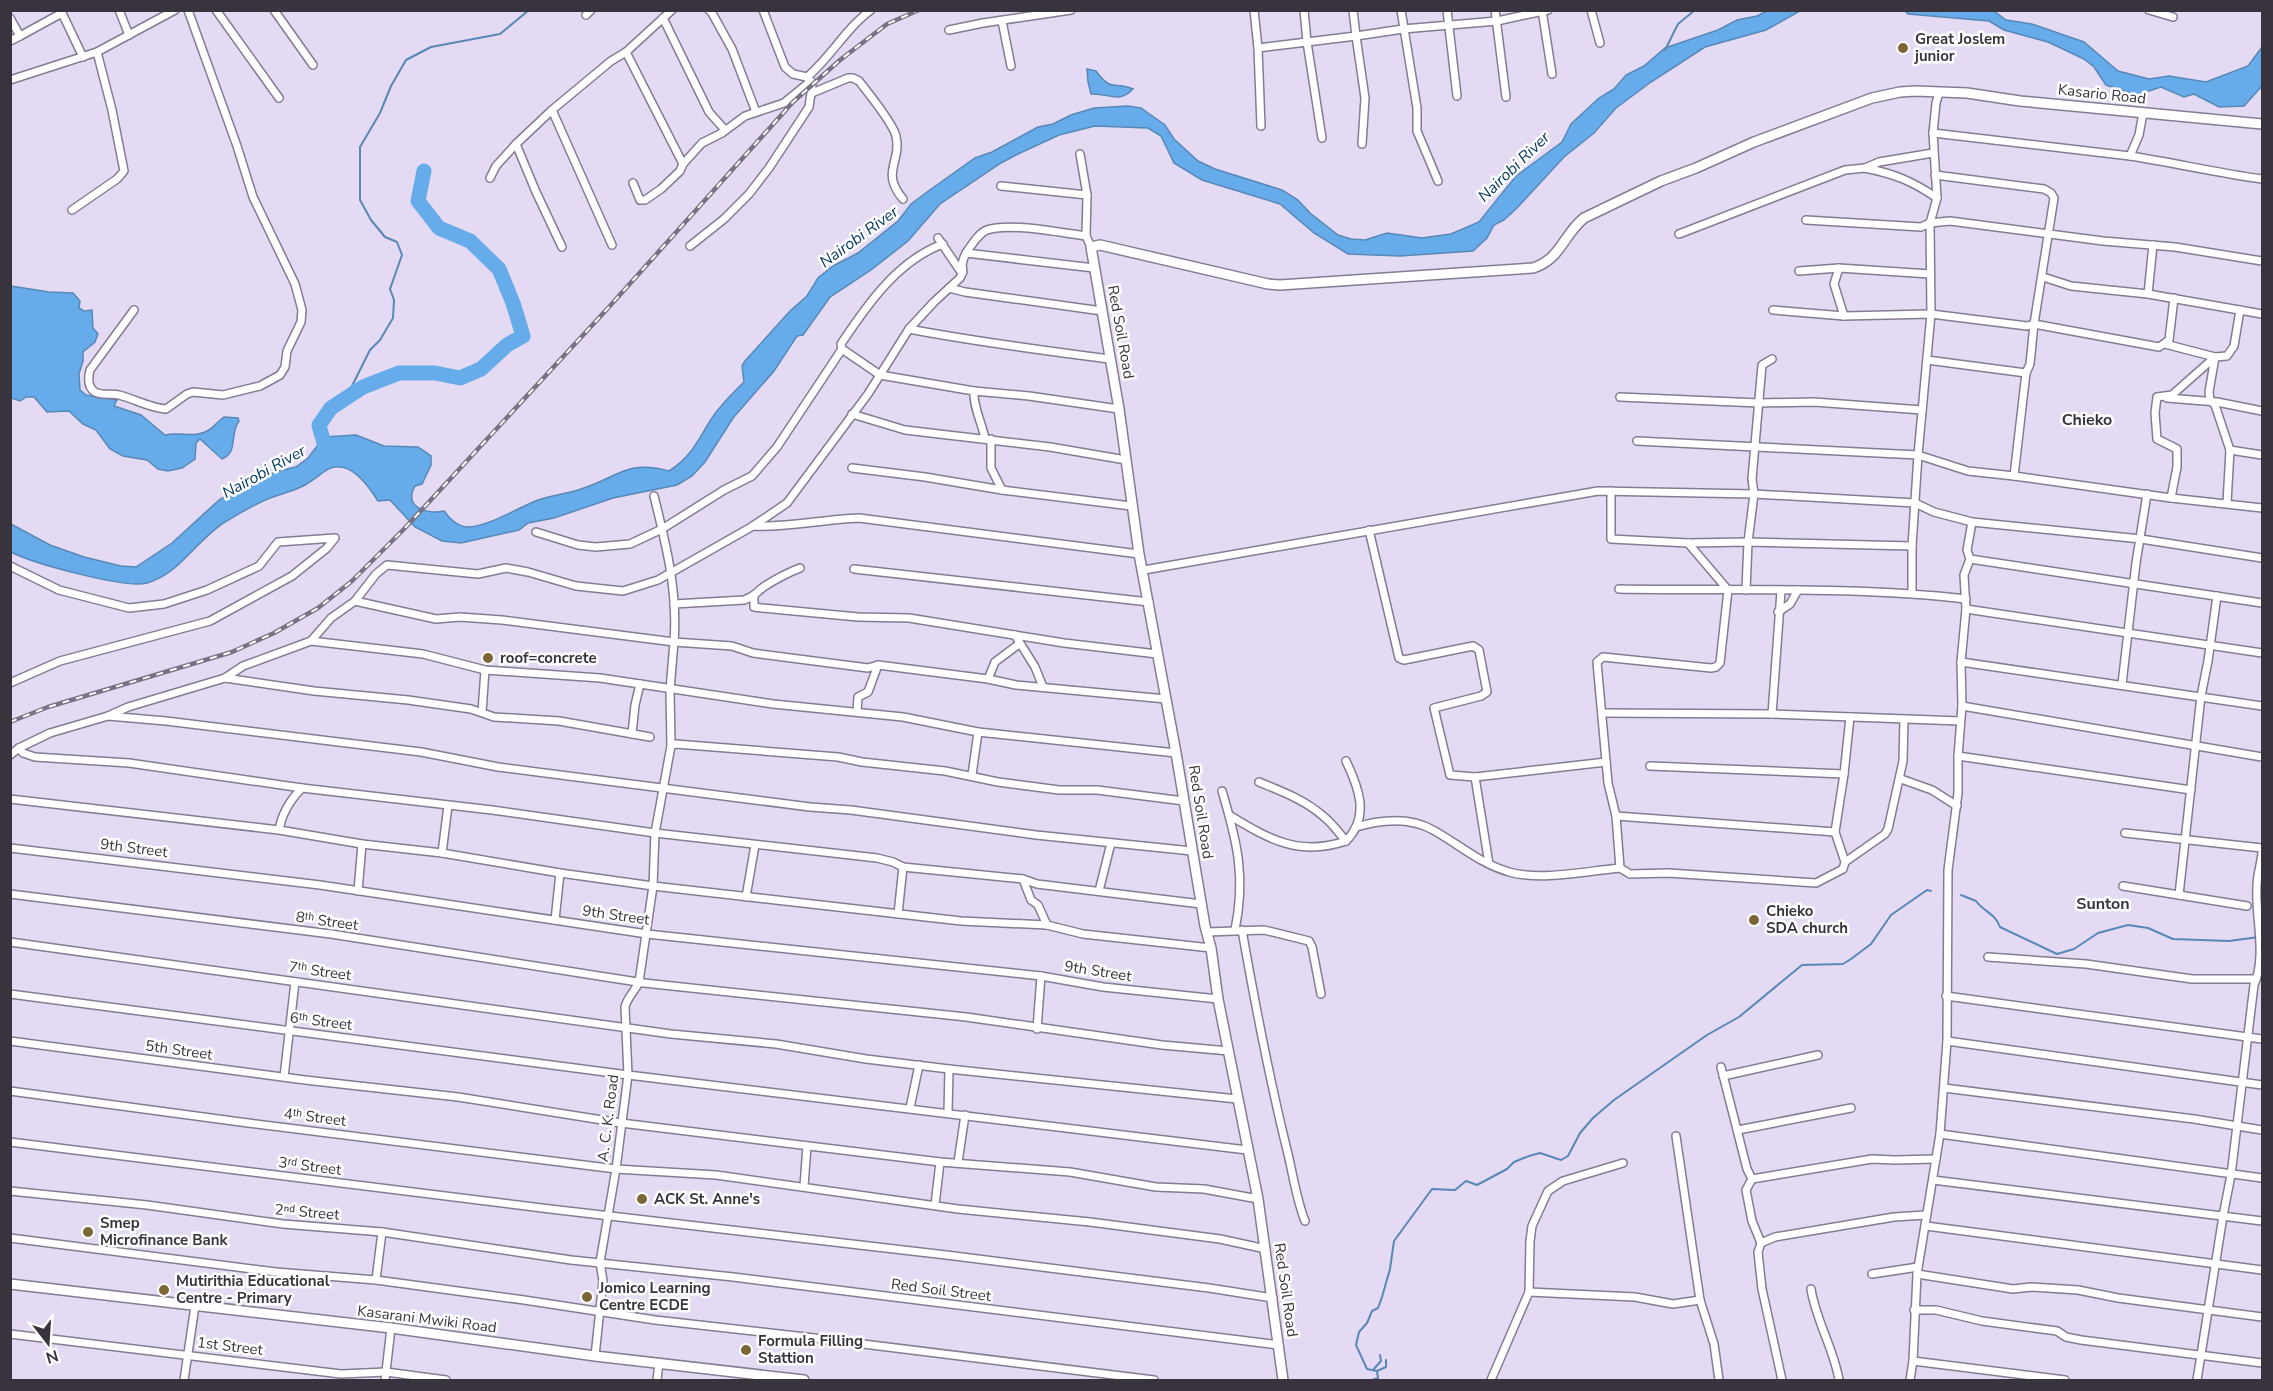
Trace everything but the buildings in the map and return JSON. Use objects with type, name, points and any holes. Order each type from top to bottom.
[{"type":"street","points":[[119,10],[129,35]]},
{"type":"street","points":[[10,80],[97,52],[175,10]]},
{"type":"street","points":[[134,310],[90,370],[89,385],[93,391],[98,393],[117,394],[162,409],[171,407],[193,392],[217,396],[269,382],[280,375],[285,367],[289,345],[301,322],[302,310],[295,284],[253,197],[188,10]]},
{"type":"street","points":[[216,10],[279,98]]},
{"type":"street","points":[[274,10],[313,65]]},
{"type":"street","points":[[490,178],[495,166],[552,110],[611,60],[626,52],[650,32],[672,10]]},
{"type":"street","points":[[709,10],[732,49],[756,112]]},
{"type":"street","points":[[763,10],[785,67],[794,74],[809,79]]},
{"type":"street","points":[[633,183],[640,200],[645,200],[662,189],[680,171],[683,164],[702,143],[722,133],[740,119],[784,103],[809,79],[857,21],[871,10]]},
{"type":"street","points":[[950,30],[1071,10]]},
{"type":"street","points":[[1254,10],[1261,126]]},
{"type":"street","points":[[1304,10],[1322,138]]},
{"type":"street","points":[[1353,10],[1365,98],[1362,144]]},
{"type":"street","points":[[1401,10],[1402,29],[1417,108],[1417,131],[1438,182]]},
{"type":"street","points":[[1447,10],[1457,96]]},
{"type":"street","points":[[1495,10],[1506,97]]},
{"type":"street","points":[[1591,10],[1600,43]]},
{"type":"street","points":[[2149,10],[2173,17]]},
{"type":"street","points":[[10,41],[63,11],[83,57]]},
{"type":"street","points":[[1258,48],[1402,29],[1497,21],[1544,11],[1552,74]]},
{"type":"street","points":[[10,18],[20,36]]},
{"type":"street","points":[[663,18],[709,112],[724,130]]},
{"type":"street","points":[[1002,21],[1011,66]]},
{"type":"street","points":[[72,210],[117,179],[124,171],[97,52]]},
{"type":"street","points":[[626,52],[683,164]]},
{"type":"street","points":[[812,93],[848,78],[859,81],[895,133],[896,146],[892,178],[895,189],[903,199]]},
{"type":"street","points":[[690,246],[724,219],[749,194],[804,116],[812,93],[809,79]]},
{"type":"street","name":"Kasario Road","points":[[1091,247],[1100,245],[1280,285],[1533,268],[1554,257],[1574,226],[1584,218],[1661,181],[1754,142],[1872,98],[1915,91],[1967,93],[2020,101],[2262,124]]},
{"type":"street","points":[[1912,593],[1912,546],[1918,455],[1932,314],[1930,223],[1937,198],[1933,133],[1936,103],[1940,93]]},
{"type":"street","points":[[552,110],[612,245]]},
{"type":"street","points":[[2130,156],[2139,135],[2143,113]]},
{"type":"street","points":[[1933,133],[2130,156],[2262,179]]},
{"type":"street","points":[[516,144],[562,247]]},
{"type":"street","points":[[1679,234],[1845,170],[1865,168],[1879,162],[1933,153]]},
{"type":"street","points":[[1080,154],[1087,195],[1086,236],[1091,247]]},
{"type":"street","points":[[1865,168],[1903,177],[1937,198]]},
{"type":"street","points":[[1935,176],[2044,189],[2051,193],[2054,203],[2034,324],[2030,364],[2026,373],[2014,476]]},
{"type":"street","points":[[1001,186],[1087,195]]},
{"type":"street","points":[[1806,220],[1922,227],[1930,223],[1950,220],[2262,261]]},
{"type":"street","points":[[311,641],[331,618],[355,601],[376,574],[387,565],[478,574],[506,568],[576,586],[623,591],[651,584],[753,526],[787,503],[868,394],[909,329],[962,274],[961,265],[966,253],[985,230],[997,227],[1086,236]]},
{"type":"street","points":[[536,532],[578,545],[597,547],[630,544],[662,529],[724,490],[752,476],[782,440],[842,349],[841,344],[878,294],[920,255],[940,241],[962,274]]},
{"type":"street","points":[[2148,294],[2153,245]]},
{"type":"street","name":"Red Soil Road","points":[[1091,247],[1119,409],[1139,554],[1144,570],[1218,999],[1258,1199],[1283,1380]]},
{"type":"street","points":[[966,253],[1094,268]]},
{"type":"street","points":[[1799,271],[1839,268],[1930,274]]},
{"type":"street","points":[[1839,268],[1834,284],[1844,316]]},
{"type":"street","points":[[2043,277],[2071,286],[2148,294],[2262,314]]},
{"type":"street","points":[[949,288],[1102,311]]},
{"type":"street","points":[[1773,310],[1844,316],[1932,314],[2027,326],[2034,324],[2159,348],[2169,340],[2174,298]]},
{"type":"street","points":[[2165,344],[2215,357],[2227,356],[2234,346],[2240,310]]},
{"type":"street","points":[[909,329],[970,341],[1003,343],[1109,359]]},
{"type":"street","points":[[842,349],[880,375],[974,391],[1029,396],[1119,409]]},
{"type":"street","points":[[2157,397],[2172,395],[2215,357]]},
{"type":"street","points":[[2215,357],[2209,386],[2211,402],[2215,405],[2230,450],[2228,503]]},
{"type":"street","points":[[1746,590],[1748,542],[1754,494],[1752,479],[1762,365],[1772,359]]},
{"type":"street","points":[[1927,360],[2026,373]]},
{"type":"street","points":[[974,391],[979,422],[988,439],[991,468],[1002,490]]},
{"type":"street","points":[[1620,397],[1759,403],[1814,402],[1922,410]]},
{"type":"street","points":[[2157,397],[2211,402],[2262,411]]},
{"type":"street","points":[[2157,397],[2155,413],[2157,440],[2177,448],[2178,467],[2170,498]]},
{"type":"street","points":[[852,414],[905,430],[1050,447],[1126,460]]},
{"type":"street","points":[[1636,441],[1918,455],[1968,471],[2170,498],[2262,507]]},
{"type":"street","points":[[2230,450],[2262,455]]},
{"type":"street","points":[[852,468],[1131,506]]},
{"type":"street","points":[[1144,570],[1598,491],[1754,494],[1915,503],[1934,512],[1972,522],[2141,539],[2262,558]]},
{"type":"street","points":[[1611,491],[1611,538],[1689,543],[1912,546]]},
{"type":"street","points":[[2122,684],[2147,494]]},
{"type":"street","name":"A. C. K. Road","points":[[594,1356],[603,1281],[600,1262],[616,1169],[628,1075],[627,1000],[633,995],[639,982],[653,886],[655,833],[671,746],[670,690],[674,604],[671,573],[654,496]]},
{"type":"street","points":[[753,526],[794,526],[819,521],[860,518],[1139,554]]},
{"type":"street","points":[[1910,1380],[1917,1270],[1940,1134],[1944,1088],[1947,1041],[1948,870],[1957,806],[1962,706],[1961,662],[1966,609],[1964,575],[1970,559],[1968,550],[1972,522]]},
{"type":"street","points":[[1369,530],[1399,658],[1404,660],[1473,646],[1479,650],[1486,692],[1481,696],[1434,708],[1450,776],[1475,777],[1606,762]]},
{"type":"street","points":[[10,566],[59,590],[129,608],[164,604],[207,590],[259,566],[278,542],[335,538],[327,548],[292,576],[210,621],[60,661],[10,683]]},
{"type":"street","points":[[1620,868],[1616,816],[1608,783],[1598,662],[1604,657],[1716,667],[1722,657],[1728,590],[1689,543]]},
{"type":"street","points":[[1970,559],[2262,603]]},
{"type":"street","points":[[674,604],[744,600],[754,597],[761,588],[800,568]]},
{"type":"street","points":[[854,568],[1149,602]]},
{"type":"street","points":[[1619,589],[1912,593],[1966,599]]},
{"type":"street","points":[[1778,612],[1786,609],[1798,590]]},
{"type":"street","points":[[1772,714],[1781,591]]},
{"type":"street","points":[[2179,895],[2201,696],[2217,596]]},
{"type":"street","points":[[754,597],[754,607],[858,617],[909,618],[1157,654]]},
{"type":"street","points":[[355,601],[436,620],[460,617],[502,620],[674,642],[732,646],[753,652],[868,668],[878,665],[988,679],[1016,685],[1166,699]]},
{"type":"street","points":[[1966,609],[2262,653]]},
{"type":"street","points":[[1015,635],[1035,667],[1043,687]]},
{"type":"street","points":[[10,755],[50,733],[225,678],[243,666],[311,641],[423,654],[485,670],[600,678],[773,704],[903,717],[978,732],[1176,753]]},
{"type":"street","points":[[988,679],[995,662],[1019,644]]},
{"type":"street","points":[[1961,662],[2262,705]]},
{"type":"street","points":[[857,712],[858,696],[868,692],[878,665]]},
{"type":"street","points":[[482,712],[485,670]]},
{"type":"street","points":[[225,678],[314,691],[408,700],[482,712],[494,717],[559,721],[650,737]]},
{"type":"street","points":[[632,734],[640,684]]},
{"type":"street","points":[[1962,706],[2262,757]]},
{"type":"street","points":[[1602,713],[1772,714],[1960,721]]},
{"type":"street","points":[[108,716],[422,752],[498,767],[810,807],[851,810],[1036,835],[1192,851]]},
{"type":"street","points":[[1356,827],[1384,821],[1415,824],[1431,829],[1471,856],[1489,864],[1510,872],[1532,876],[1620,868],[1630,874],[1668,873],[1816,882],[1843,869],[1845,862],[1835,832],[1845,774],[1851,717]]},
{"type":"street","points":[[1845,862],[1887,832],[1904,761],[1904,720]]},
{"type":"street","points":[[972,775],[978,732]]},
{"type":"street","points":[[671,746],[676,744],[838,757],[972,775],[998,782],[1059,790],[1097,790],[1184,801]]},
{"type":"street","points":[[19,748],[23,753],[35,757],[129,763],[302,788],[492,810],[655,833],[877,858],[903,867],[1023,879],[1037,884],[1201,904]]},
{"type":"street","points":[[1958,756],[2191,790]]},
{"type":"street","points":[[1229,815],[1261,835],[1298,848],[1333,846],[1346,841],[1356,827],[1361,806],[1358,784],[1346,761]]},
{"type":"street","points":[[1650,766],[1845,774]]},
{"type":"street","points":[[1475,777],[1489,864]]},
{"type":"street","points":[[1901,779],[1932,790],[1957,806]]},
{"type":"street","points":[[1259,782],[1286,793],[1312,808],[1324,817],[1346,841]]},
{"type":"street","points":[[279,830],[281,817],[294,795],[302,788]]},
{"type":"street","points":[[1222,791],[1239,856],[1241,891],[1239,930],[1259,1030],[1292,1167],[1297,1200],[1305,1221]]},
{"type":"street","points":[[10,799],[279,830],[653,886],[961,921],[1047,925],[1083,934],[1211,948]]},
{"type":"street","points":[[442,853],[448,806]]},
{"type":"street","points":[[1616,816],[1835,832]]},
{"type":"street","points":[[2125,833],[2262,848]]},
{"type":"street","points":[[1099,891],[1111,843]]},
{"type":"street","points":[[358,891],[362,844]]},
{"type":"street","points":[[746,897],[755,845]]},
{"type":"street","name":"9th Street","points":[[10,848],[358,891],[647,934],[1041,976],[1103,987],[1218,999]]},
{"type":"street","points":[[2197,1380],[2231,1174],[2255,983],[2259,944],[2262,853]]},
{"type":"street","points":[[898,914],[903,867]]},
{"type":"street","points":[[555,920],[560,873]]},
{"type":"street","points":[[1023,879],[1031,900],[1038,905],[1047,925]]},
{"type":"street","points":[[2123,886],[2247,906]]},
{"type":"street","name":"8ᵗʰ Street","points":[[10,894],[321,933],[639,982],[966,1017],[1036,1029],[1229,1052]]},
{"type":"street","points":[[1207,932],[1264,930],[1309,941],[1321,994]]},
{"type":"street","name":"7ᵗʰ Street","points":[[10,942],[671,1034],[776,1044],[866,1059],[1237,1099]]},
{"type":"street","points":[[1988,957],[2086,964],[2192,979],[2255,983],[2262,989]]},
{"type":"street","points":[[1036,1029],[1041,976]]},
{"type":"street","points":[[284,1077],[295,982]]},
{"type":"street","name":"6ᵗʰ Street","points":[[10,994],[628,1075],[1247,1150]]},
{"type":"street","points":[[1946,996],[2262,1039]]},
{"type":"street","name":"5th Street","points":[[10,1041],[284,1077],[458,1096],[621,1124],[940,1162],[1071,1172],[1156,1186],[1203,1189],[1258,1199]]},
{"type":"street","points":[[1947,1041],[2262,1085]]},
{"type":"street","points":[[1723,1076],[1818,1055]]},
{"type":"street","points":[[910,1108],[920,1065]]},
{"type":"street","points":[[1721,1067],[1747,1169],[1752,1179]]},
{"type":"street","points":[[948,1113],[949,1069]]},
{"type":"street","points":[[1944,1088],[2194,1119],[2262,1130]]},
{"type":"street","name":"4ᵗʰ Street","points":[[10,1090],[248,1123],[616,1169],[716,1175],[935,1205],[1163,1231],[1220,1239],[1266,1250]]},
{"type":"street","points":[[1738,1130],[1851,1108]]},
{"type":"street","points":[[958,1162],[965,1115]]},
{"type":"street","points":[[1940,1134],[2262,1178]]},
{"type":"street","points":[[1676,1136],[1700,1300],[1714,1344],[1719,1380]]},
{"type":"street","name":"3ʳᵈ Street","points":[[10,1142],[1209,1288],[1273,1298]]},
{"type":"street","points":[[804,1186],[807,1146]]},
{"type":"street","points":[[1752,1179],[1872,1159],[1936,1159]]},
{"type":"street","points":[[935,1205],[940,1162]]},
{"type":"street","points":[[1491,1380],[1529,1292],[1532,1226],[1548,1191],[1563,1181],[1623,1163]]},
{"type":"street","points":[[1752,1179],[1746,1190],[1752,1221],[1761,1243],[1758,1252],[1762,1289],[1782,1380]]},
{"type":"street","points":[[1933,1180],[2262,1221]]},
{"type":"street","name":"2ⁿᵈ Street","points":[[10,1191],[147,1205],[283,1224],[382,1232],[600,1262]]},
{"type":"street","points":[[1761,1243],[1775,1237],[1925,1215]]},
{"type":"street","points":[[1926,1226],[2262,1270]]},
{"type":"street","points":[[376,1280],[382,1232]]},
{"type":"street","points":[[10,1238],[276,1272],[376,1280],[655,1320],[1154,1380]]},
{"type":"street","name":"Red Soil Street","points":[[600,1262],[1141,1327],[1279,1346]]},
{"type":"street","points":[[1872,1274],[1917,1270],[2013,1289],[2031,1287],[2078,1290],[2118,1299],[2262,1317]]},
{"type":"street","name":"Kasarani Mwiki Road","points":[[10,1284],[391,1328],[768,1378],[804,1380]]},
{"type":"street","points":[[1811,1289],[1813,1305],[1837,1366],[1839,1380]]},
{"type":"street","points":[[1529,1292],[1635,1297],[1673,1304],[1700,1300]]},
{"type":"street","points":[[184,1380],[195,1305]]},
{"type":"street","points":[[1914,1310],[1936,1310],[1982,1321],[2057,1331],[2066,1337],[2081,1340],[2262,1362]]},
{"type":"street","points":[[386,1376],[391,1328]]},
{"type":"street","name":"1st Street","points":[[10,1334],[341,1374],[446,1380]]},
{"type":"street","points":[[1913,1361],[2065,1380]]},
{"type":"street","points":[[657,1380],[659,1363]]},
{"type":"water","points":[[1769,10],[1800,11],[1766,30],[1705,47],[1651,82],[1616,108],[1594,133],[1564,157],[1516,209],[1504,220],[1494,225],[1487,238],[1473,251],[1400,256],[1348,254],[1314,233],[1280,204],[1202,180],[1174,163],[1161,136],[1148,128],[1095,126],[1059,135],[1001,163],[940,204],[908,241],[871,270],[830,297],[803,335],[797,336],[774,371],[733,418],[705,462],[692,476],[677,485],[613,498],[554,518],[528,523],[519,530],[461,543],[442,541],[415,527],[390,500],[378,501],[369,487],[356,474],[342,467],[333,467],[303,486],[260,502],[225,522],[169,572],[147,583],[136,584],[100,579],[57,568],[11,552],[11,524],[50,545],[84,557],[121,566],[136,567],[172,543],[219,500],[238,488],[278,471],[296,467],[308,458],[324,437],[356,435],[384,446],[418,447],[431,456],[431,465],[422,484],[415,486],[412,493],[414,504],[431,512],[444,511],[459,525],[466,527],[490,522],[537,500],[593,485],[623,471],[643,467],[669,471],[688,455],[717,410],[744,382],[742,366],[745,361],[790,311],[807,296],[818,278],[833,266],[858,253],[898,221],[911,204],[975,158],[992,152],[1038,127],[1053,124],[1071,115],[1094,108],[1128,106],[1141,108],[1165,125],[1174,139],[1198,161],[1215,169],[1282,190],[1298,200],[1310,213],[1338,235],[1365,240],[1387,233],[1422,238],[1451,234],[1479,222],[1516,176],[1562,142],[1571,124],[1599,98],[1614,89],[1626,75],[1644,66],[1665,48]]},
{"type":"water","points":[[1905,11],[1994,11],[2006,20],[2032,24],[2084,42],[2118,71],[2149,79],[2169,76],[2206,82],[2248,66],[2262,47],[2262,86],[2244,106],[2219,107],[2194,94],[2184,97],[2161,87],[2137,95],[2106,85],[2094,67],[2084,59],[2048,42],[2004,30],[1989,21],[1908,14]]},
{"type":"water","points":[[1087,69],[1096,71],[1110,84],[1133,89],[1118,97],[1091,94]]},
{"type":"water","points":[[11,286],[73,293],[80,301],[79,308],[84,311],[92,310],[93,328],[98,334],[95,342],[83,352],[79,374],[80,390],[86,395],[117,400],[114,406],[141,415],[165,435],[204,433],[224,417],[238,418],[232,447],[227,456],[222,459],[200,439],[196,443],[195,459],[182,468],[168,471],[158,469],[147,460],[123,456],[110,449],[96,430],[83,424],[69,411],[47,412],[34,397],[26,397],[20,401],[11,398]]},
{"type":"waterway","points":[[347,396],[370,350],[380,340],[393,318],[394,300],[390,289],[402,255],[397,242],[385,237],[371,220],[360,200],[360,147],[406,60],[431,47],[500,34],[529,10]]},
{"type":"waterway","points":[[1665,50],[1678,24],[1695,10]]},
{"type":"waterway","points":[[322,457],[324,445],[319,425],[331,408],[363,387],[399,373],[435,373],[460,378],[481,369],[507,345],[523,336],[499,269],[470,241],[439,228],[418,201],[424,171]]},
{"type":"waterway","points":[[1372,1380],[1378,1378],[1377,1371],[1367,1369],[1356,1345],[1359,1332],[1367,1323],[1372,1311],[1378,1308],[1390,1269],[1394,1241],[1432,1189],[1455,1190],[1466,1181],[1477,1185],[1507,1169],[1514,1162],[1540,1153],[1561,1160],[1568,1156],[1580,1133],[1614,1100],[1707,1035],[1739,1017],[1802,965],[1843,964],[1851,959],[1871,944],[1891,915],[1927,890],[1931,891]]},
{"type":"waterway","points":[[1961,895],[1976,901],[2000,927],[2057,954],[2074,949],[2098,933],[2128,925],[2148,928],[2173,939],[2229,941],[2259,937]]},
{"type":"waterway","points":[[1373,1370],[1381,1361],[1380,1355]]},
{"type":"waterway","points":[[1377,1371],[1386,1367],[1386,1360]]},
{"type":"railway","points":[[10,722],[48,707],[232,652],[274,633],[318,608],[352,581],[404,529],[609,307],[793,102],[840,60],[887,24],[919,10]]},
{"type":"place","name":"Great Joslem junior","points":[[1903,48]]},
{"type":"place","name":"roof=concrete","points":[[488,658]]},
{"type":"place","name":"Chieko SDA church","points":[[1754,920]]},
{"type":"place","name":"ACK St. Anne's","points":[[642,1199]]},
{"type":"place","name":"Smep Microfinance Bank","points":[[88,1232]]},
{"type":"place","name":"Mutirithia Educational Centre - Primary","points":[[164,1290]]},
{"type":"place","name":"Jomico Learning Centre ECDE","points":[[587,1297]]},
{"type":"place","name":"Formula Filling Stattion","points":[[746,1350]]},
{"type":"district","name":"Chieko","points":[[2087,420]]},
{"type":"district","name":"Sunton","points":[[2103,904]]},
{"type":"water label","name":"Nairobi River","points":[[1514,167]]},
{"type":"water label","name":"Nairobi River","points":[[859,237]]},
{"type":"water label","name":"Nairobi River","points":[[264,472]]}]
